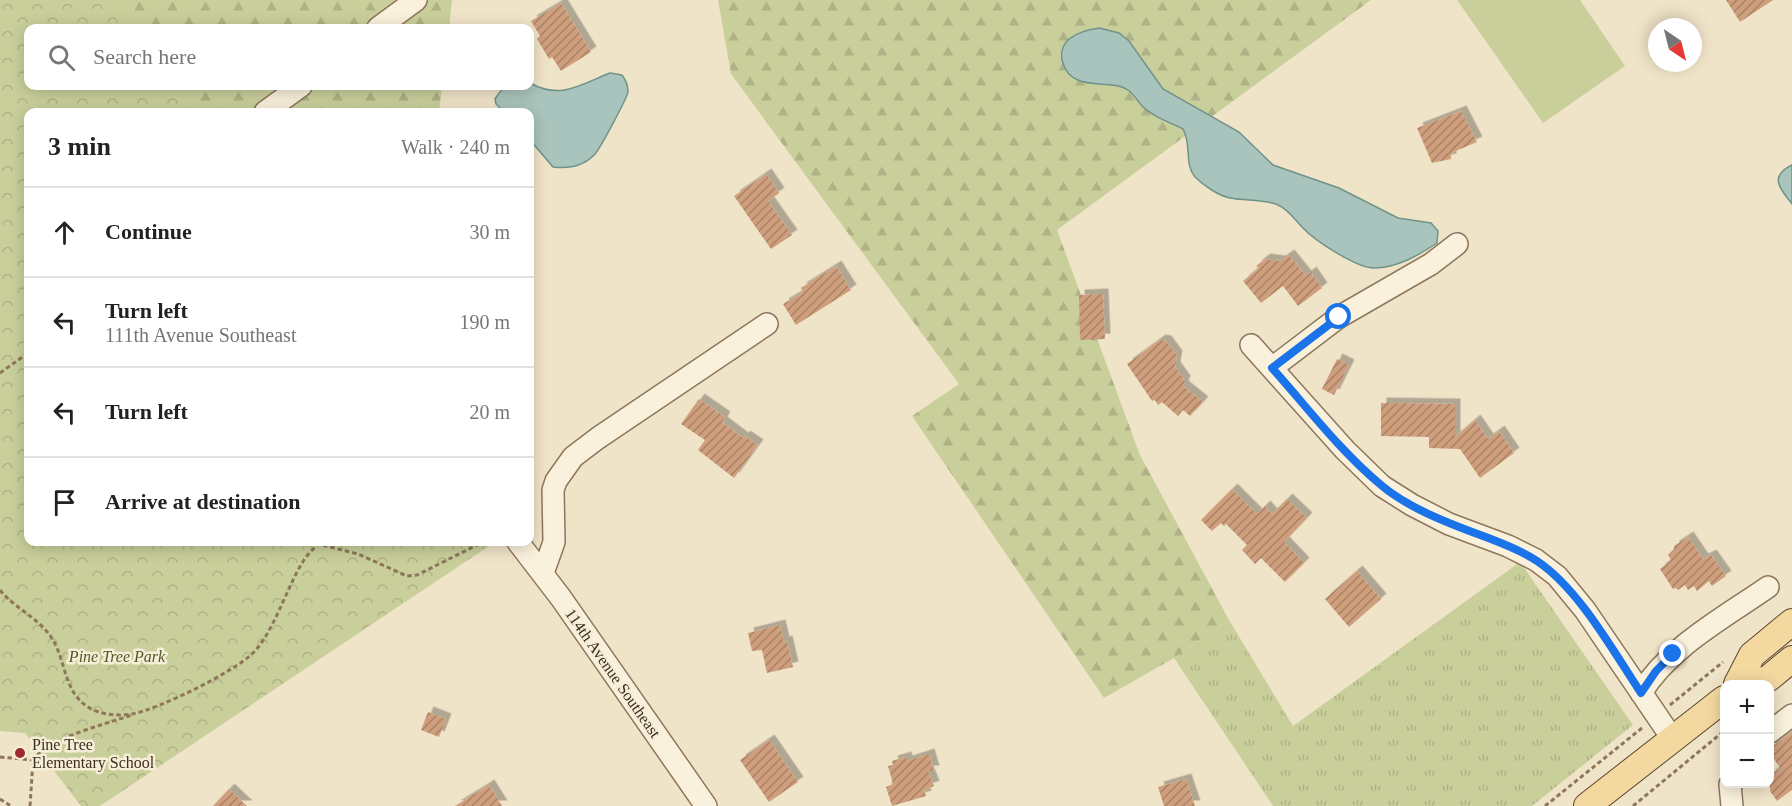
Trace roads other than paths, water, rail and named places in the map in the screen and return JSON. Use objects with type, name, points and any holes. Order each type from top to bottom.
[{"type":"main road","points":[[1739,680],[1752,655],[1792,622]]},
{"type":"main road","points":[[1764,680],[1792,660]]},
{"type":"main road","points":[[1587,806],[1720,703]]},
{"type":"street","points":[[383,24],[416,0]]},
{"type":"street","points":[[271,108],[295,90]]},
{"type":"street","points":[[1272,368],[1339,317],[1431,264],[1457,244]]},
{"type":"street","points":[[543,573],[554,542],[553,490],[562,471],[573,457],[767,324]]},
{"type":"street","points":[[1251,345],[1345,450],[1382,486],[1449,524],[1508,546],[1536,560],[1557,576],[1585,610],[1672,738]]},
{"type":"street","name":"114th Avenue Southeast","points":[[521,546],[543,573],[706,806]]},
{"type":"street","points":[[1641,693],[1656,671],[1673,654],[1768,587]]},
{"type":"street","points":[[1774,729],[1792,715]]},
{"type":"street","points":[[1730,788],[1732,806]]},
{"type":"water","points":[[1099,28],[1119,33],[1129,41],[1163,89],[1239,132],[1273,165],[1339,188],[1398,218],[1431,223],[1438,231],[1437,243],[1391,266],[1367,267],[1347,259],[1317,240],[1287,211],[1276,204],[1230,198],[1211,190],[1192,172],[1183,129],[1148,111],[1123,87],[1084,82],[1068,73],[1062,56],[1065,44],[1076,35]]},
{"type":"water","points":[[610,73],[622,75],[628,92],[595,154],[576,166],[553,167],[534,145],[534,108],[500,108],[495,99],[502,90],[534,90],[534,85],[551,90],[579,86]]},
{"type":"water","points":[[1792,165],[1792,204],[1780,188],[1778,178],[1780,173]]},
{"type":"place","name":"Pine Tree Elementary School","points":[[20,753]]},
{"type":"park label","name":"Pine Tree Park","points":[[117,656]]}]
